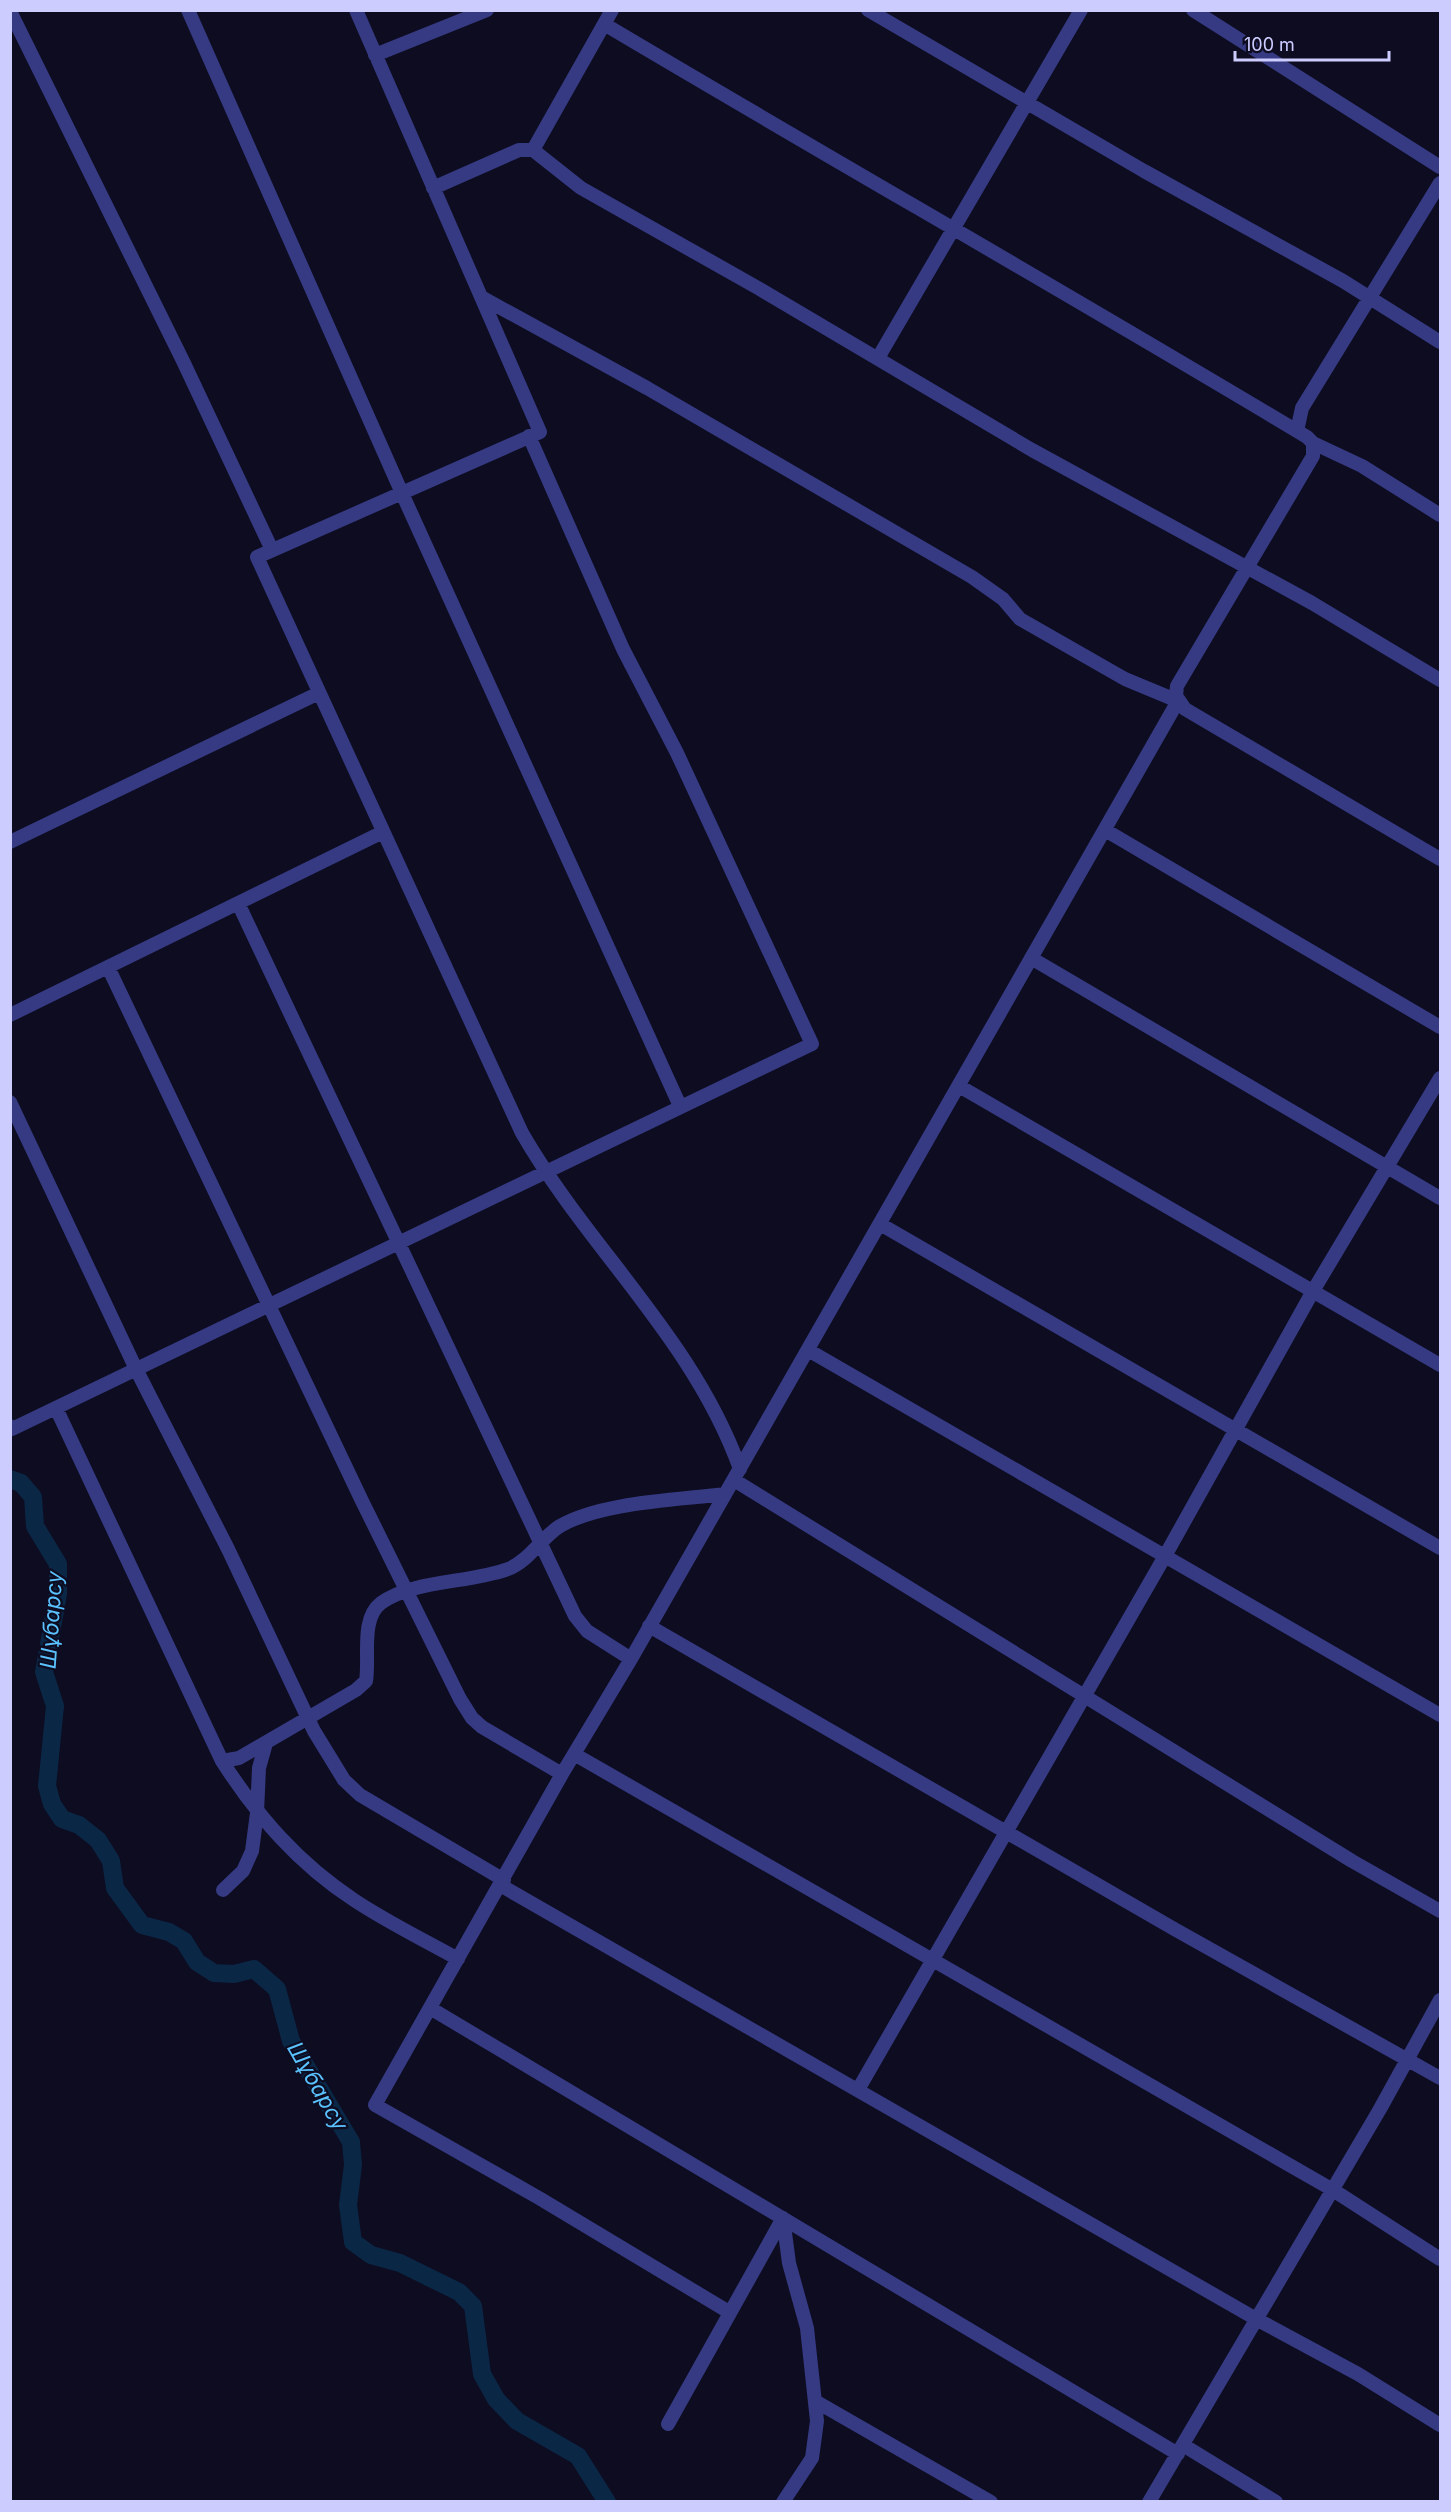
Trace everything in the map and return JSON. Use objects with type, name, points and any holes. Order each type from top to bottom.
[{"type":"street","points":[[188,10],[401,492],[680,1106]]},
{"type":"street","points":[[356,10],[540,432],[257,557],[522,1133],[544,1172],[664,1327],[727,1433],[737,1474],[1084,1695],[1352,1861],[1440,1911]]},
{"type":"street","points":[[375,55],[487,10]]},
{"type":"street","points":[[534,150],[612,10]]},
{"type":"street","points":[[868,10],[1144,171],[1212,206],[1371,298],[1440,342]]},
{"type":"street","points":[[878,358],[1081,10]]},
{"type":"street","points":[[1193,10],[1440,167]]},
{"type":"street","points":[[10,11],[183,361],[272,550]]},
{"type":"street","points":[[604,24],[1297,431],[1313,443],[1362,466],[1440,515]]},
{"type":"street","points":[[433,188],[519,150],[534,150],[581,188],[878,358],[1032,450],[1312,603],[1440,680]]},
{"type":"street","points":[[1297,431],[1302,408],[1440,183]]},
{"type":"street","points":[[481,297],[666,399],[972,578],[1003,599],[1020,619],[1125,679],[1179,701]]},
{"type":"street","points":[[10,1426],[12,1429],[136,1370],[812,1044],[677,753],[623,649],[529,436]]},
{"type":"street","points":[[1313,443],[1313,456],[1245,567],[1177,686],[1176,696],[1185,710],[1440,859]]},
{"type":"street","points":[[10,842],[319,693]]},
{"type":"street","points":[[729,2312],[539,2198],[375,2105],[562,1774],[631,1659],[1179,701]]},
{"type":"street","points":[[1105,830],[1440,1027]]},
{"type":"street","points":[[10,1015],[383,832]]},
{"type":"street","points":[[238,903],[575,1616],[587,1631],[631,1659]]},
{"type":"street","points":[[1031,958],[1440,1198]]},
{"type":"street","points":[[108,967],[407,1592],[472,1718],[482,1727],[562,1774]]},
{"type":"street","points":[[859,2088],[932,1957],[1165,1556],[1313,1291],[1440,1078]]},
{"type":"street","points":[[958,1086],[1440,1365]]},
{"type":"street","points":[[10,1102],[136,1370],[228,1549],[308,1719],[344,1780],[360,1795],[502,1882],[1258,2320],[1358,2374],[1440,2425]]},
{"type":"street","points":[[880,1224],[1440,1548]]},
{"type":"street","points":[[808,1350],[1440,1715]]},
{"type":"street","points":[[56,1408],[222,1761],[257,1813],[296,1855],[354,1900],[458,1959]]},
{"type":"street","points":[[222,1761],[238,1758],[266,1743],[366,1681],[370,1619],[380,1604],[407,1592],[510,1569],[560,1526],[592,1515],[624,1506],[725,1494]]},
{"type":"street","points":[[649,1626],[1348,2028],[1409,2058],[1440,2078]]},
{"type":"street","points":[[223,1890],[243,1871],[252,1851],[259,1768],[266,1743]]},
{"type":"street","points":[[574,1754],[932,1957],[1333,2190],[1440,2259]]},
{"type":"street","points":[[1149,2502],[1258,2320],[1440,2000]]},
{"type":"street","points":[[430,2008],[1180,2450],[1276,2502]]},
{"type":"street","points":[[668,2424],[783,2218]]},
{"type":"street","points":[[783,2218],[789,2263],[807,2328],[818,2421],[812,2458],[783,2502]]},
{"type":"street","points":[[815,2401],[991,2502]]},
{"type":"waterway","name":"Шұбарсу","points":[[10,1479],[21,1483],[33,1497],[35,1526],[58,1564],[58,1594],[44,1672],[55,1706],[47,1786],[52,1804],[62,1819],[79,1825],[98,1840],[111,1861],[115,1888],[142,1925],[169,1932],[184,1941],[197,1962],[214,1973],[234,1974],[254,1969],[277,1989],[291,2041],[351,2142],[353,2165],[348,2205],[353,2242],[371,2255],[400,2263],[459,2292],[473,2306],[482,2374],[496,2399],[517,2421],[578,2456],[607,2502]]}]
